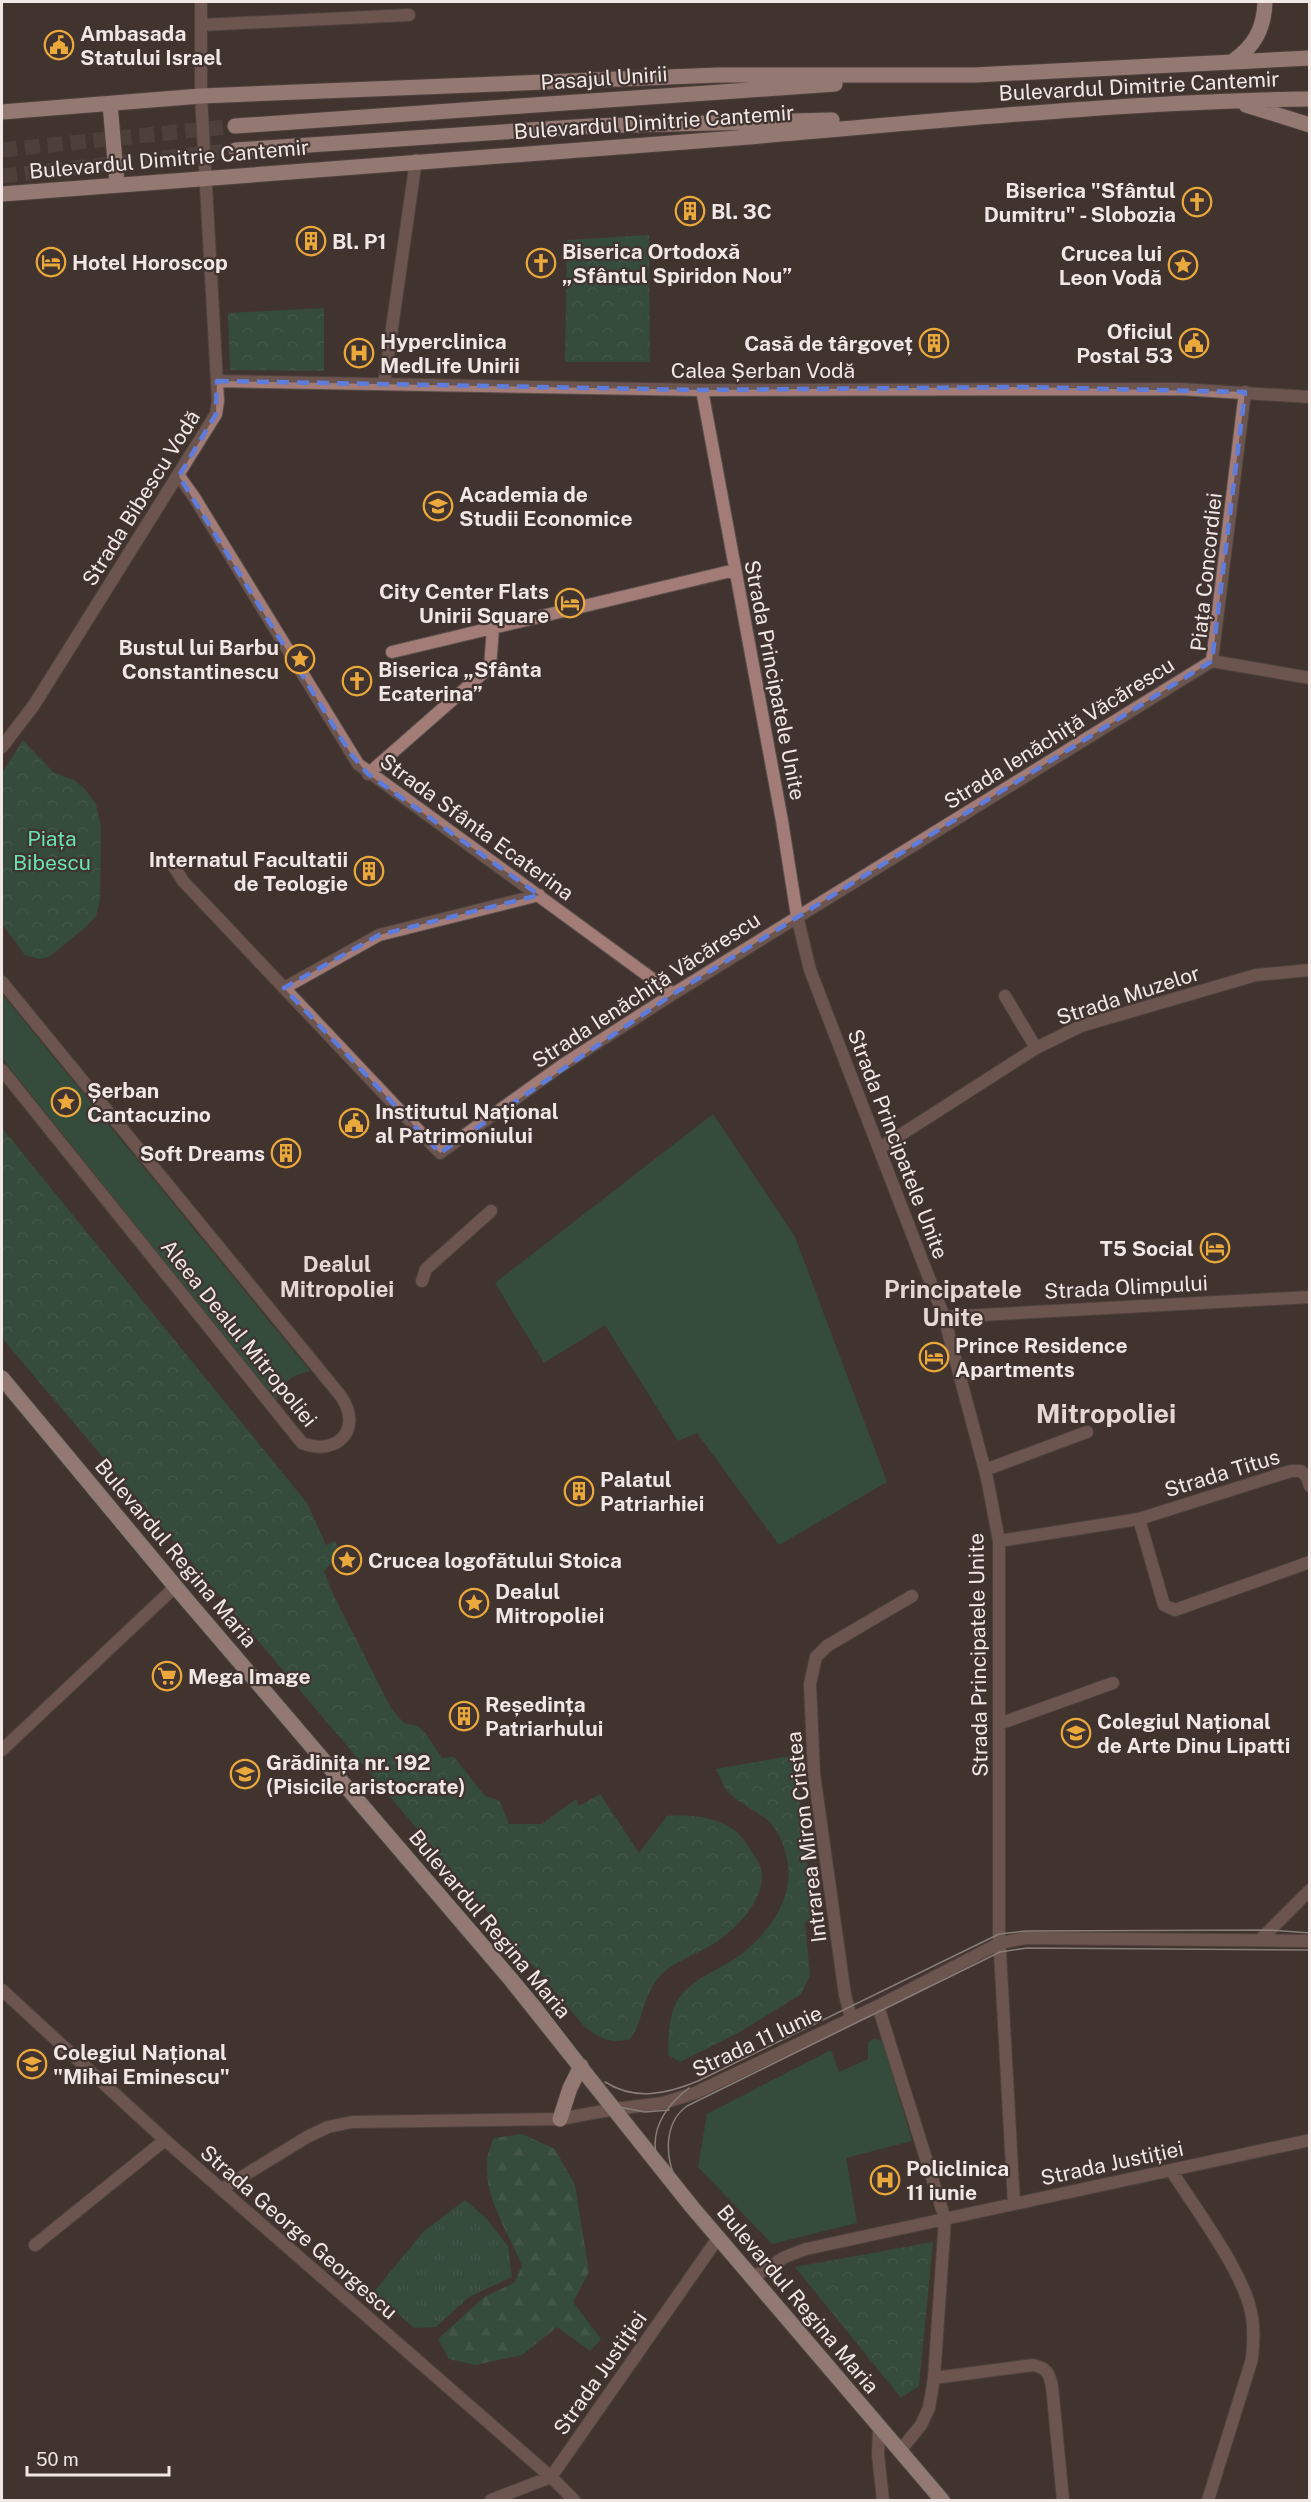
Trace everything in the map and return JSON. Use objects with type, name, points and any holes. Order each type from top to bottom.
[{"type":"main road","points":[[1232,62],[1245,53],[1258,37],[1265,2]]},
{"type":"main road","name":"Bulevardul Dimitrie Cantemir","points":[[2,112],[201,96],[569,83],[718,75],[975,75],[1310,58]]},
{"type":"main road","name":"Pasajul Unirii","points":[[235,126],[975,75]]},
{"type":"main road","name":"Bulevardul Dimitrie Cantemir","points":[[2,194],[416,160],[724,139],[976,116],[1232,100],[1310,99]]},
{"type":"main road","points":[[1232,100],[1310,125]]},
{"type":"main road","points":[[110,104],[117,184]]},
{"type":"main road","points":[[236,150],[590,126],[976,116]]},
{"type":"main road","name":"Bulevardul Regina Maria","points":[[2,1378],[511,1980],[718,2238],[942,2500]]},
{"type":"main road","points":[[560,2119],[570,2088],[581,2066]]},
{"type":"street","name":"Strada Bibescu Vodă","points":[[2,747],[34,705],[216,414],[217,381],[201,96],[201,2]]},
{"type":"street","points":[[201,25],[409,15]]},
{"type":"street","points":[[384,384],[416,160]]},
{"type":"street","name":"Calea Șerban Vodă","points":[[217,381],[702,390],[1021,387],[1245,392],[1310,397]]},
{"type":"street","name":"Strada Principatele Unite","points":[[702,390],[782,821],[797,916],[823,1007],[880,1148],[944,1317],[985,1470],[999,1541],[1000,1943],[1014,2204]]},
{"type":"street","name":"Piața Concordiei","points":[[1245,392],[1212,661],[1310,678]]},
{"type":"street","name":"Strada Sfânta Ecaterina","points":[[179,476],[351,754],[368,774],[539,895],[673,994]]},
{"type":"street","points":[[392,652],[735,570]]},
{"type":"street","points":[[368,774],[490,667],[492,628]]},
{"type":"street","name":"Strada Ienăchiță Văcărescu","points":[[173,865],[183,881],[440,1153],[561,1066],[673,994],[1212,661]]},
{"type":"street","points":[[284,988],[379,935],[539,895]]},
{"type":"street","name":"Strada Muzelor","points":[[880,1148],[1036,1047],[1081,1026],[1256,975],[1310,970]]},
{"type":"street","name":"Aleea Dealul Mitropoliei","points":[[2,982],[340,1395],[350,1413],[350,1424],[340,1441],[323,1448],[302,1443],[2,1070]]},
{"type":"street","points":[[1005,996],[1036,1047]]},
{"type":"street","points":[[422,1281],[426,1269],[491,1211]]},
{"type":"street","name":"Strada Olimpului","points":[[944,1317],[1310,1297]]},
{"type":"street","points":[[985,1470],[1087,1432]]},
{"type":"street","name":"Strada Titus","points":[[999,1541],[1139,1519],[1291,1471],[1300,1471],[1307,1477],[1310,1486]]},
{"type":"street","points":[[1139,1519],[1164,1605],[1168,1609],[1174,1610],[1310,1562]]},
{"type":"street","points":[[2,1750],[176,1586]]},
{"type":"street","name":"Intrarea Miron Cristea","points":[[851,2018],[845,1995],[814,1774],[810,1684],[816,1657],[827,1646],[912,1596]]},
{"type":"street","points":[[999,1724],[1113,1683]]},
{"type":"street","points":[[1261,1939],[1310,1890]]},
{"type":"street","name":"Strada 11 Iunie","points":[[222,2189],[328,2127],[352,2122],[560,2119],[663,2103],[695,2093],[878,2006],[1000,1943],[1026,1938],[1310,1941]]},
{"type":"street","name":"Strada George Georgescu","points":[[2,1990],[165,2140],[551,2477],[574,2500]]},
{"type":"street","points":[[878,2006],[945,2219],[934,2378],[929,2408],[921,2425],[900,2451]]},
{"type":"street","points":[[35,2245],[165,2140]]},
{"type":"street","name":"Strada Justiției","points":[[752,2277],[806,2249],[1310,2140]]},
{"type":"street","points":[[1171,2170],[1236,2273],[1251,2313],[1254,2337],[1252,2359],[1208,2500]]},
{"type":"street","name":"Strada Justiției","points":[[551,2477],[718,2238]]},
{"type":"street","points":[[934,2378],[1033,2365],[1043,2367],[1049,2373],[1052,2386],[1063,2500]]},
{"type":"street","points":[[879,2427],[878,2455],[883,2500]]},
{"type":"street","points":[[491,2500],[551,2477]]},
{"type":"highlighted area","points":[[217,381],[702,390],[1021,387],[1245,392],[1212,661],[673,994],[440,1153],[284,988],[379,935],[539,895],[368,774],[351,754],[179,476],[216,414]]},
{"type":"green space","points":[[649,235],[650,362],[565,362],[567,240]]},
{"type":"green space","points":[[324,308],[324,371],[230,370],[228,313]]},
{"type":"green space","name":"Piața Bibescu","points":[[23,740],[53,772],[74,780],[85,789],[96,804],[101,827],[100,900],[96,916],[49,957],[39,959],[25,955],[2,924],[2,773]]},
{"type":"green space","points":[[2,994],[310,1371],[288,1381],[281,1389],[276,1402],[2,1058]]},
{"type":"green space","points":[[713,1114],[795,1237],[887,1482],[779,1545],[697,1433],[678,1441],[605,1325],[544,1363],[495,1283]]},
{"type":"green space","points":[[2,1128],[307,1503],[326,1545],[335,1541],[341,1554],[324,1571],[332,1592],[391,1708],[404,1723],[418,1726],[442,1758],[454,1757],[485,1796],[500,1801],[509,1824],[542,1824],[576,1799],[579,1806],[600,1794],[639,1853],[667,1816],[701,1817],[723,1824],[733,1829],[748,1846],[760,1866],[762,1878],[755,1901],[739,1923],[719,1940],[667,1969],[661,1975],[645,2002],[638,2025],[630,2039],[611,2041],[584,2026],[2,1338]]},
{"type":"green space","points":[[795,1755],[813,1916],[805,1923],[810,1975],[801,1994],[738,2033],[680,2062],[668,2055],[670,2023],[677,2000],[689,1987],[743,1953],[764,1933],[780,1910],[788,1883],[786,1854],[776,1830],[763,1816],[729,1793],[716,1769]]},
{"type":"green space","points":[[875,2038],[883,2042],[912,2141],[846,2158],[857,2223],[772,2244],[698,2167],[707,2114],[831,2050],[839,2072],[868,2059],[868,2042]]},
{"type":"green space","points":[[522,2134],[555,2149],[575,2185],[589,2272],[573,2302],[601,2339],[590,2351],[557,2327],[522,2355],[475,2365],[449,2359],[438,2339],[484,2297],[514,2283],[522,2266],[494,2203],[487,2171],[488,2154],[494,2138]]},
{"type":"green space","points":[[465,2200],[486,2218],[508,2246],[512,2277],[469,2297],[436,2327],[414,2328],[374,2292],[423,2232]]},
{"type":"green space","points":[[933,2242],[919,2386],[901,2398],[795,2267]]},
{"type":"tunnel","points":[[2,150],[235,126]]},
{"type":"tunnel","points":[[2,176],[236,150]]},
{"type":"tram line","points":[[2,1370],[262,1680],[539,2002],[681,2187],[950,2500]]},
{"type":"tram line","points":[[2,1388],[170,1591],[512,1989],[671,2189],[935,2500]]},
{"type":"tram line","points":[[605,2082],[628,2092],[651,2094],[686,2086],[999,1934],[1026,1931],[1270,1930],[1310,1933]]},
{"type":"tram line","points":[[673,2173],[668,2146],[669,2136],[675,2120],[687,2106],[1000,1952],[1027,1948],[1310,1950]]},
{"type":"tram line","points":[[656,2154],[658,2125],[668,2109],[689,2088]]},
{"type":"tram line","points":[[619,2107],[645,2112],[669,2110]]},
{"type":"place","name":"Ambasada Statului Israel","points":[[59,45]]},
{"type":"place","name":"Biserica \"Sfântul Dumitru\" - Slobozia","points":[[1197,202]]},
{"type":"place","name":"Bl. 3C","points":[[690,211]]},
{"type":"place","name":"Bl. P1","points":[[311,241]]},
{"type":"place","name":"Hotel Horoscop","points":[[51,262]]},
{"type":"place","name":"Biserica Ortodoxă „Sfântul Spiridon Nou”","points":[[541,263]]},
{"type":"place","name":"Crucea lui Leon Vodă","points":[[1183,265]]},
{"type":"place","name":"Casă de târgoveț","points":[[934,343]]},
{"type":"place","name":"Oficiul Postal 53","points":[[1194,343]]},
{"type":"place","name":"Hyperclinica MedLife Unirii","points":[[359,353]]},
{"type":"place","name":"Academia de Studii Economice","points":[[438,506]]},
{"type":"place","name":"City Center Flats Unirii Square","points":[[570,603]]},
{"type":"place","name":"Bustul lui Barbu Constantinescu","points":[[300,659]]},
{"type":"place","name":"Biserica „Sfânta Ecaterina”","points":[[357,681]]},
{"type":"place","name":"Internatul Facultatii de Teologie","points":[[369,871]]},
{"type":"place","name":"Șerban Cantacuzino","points":[[66,1102]]},
{"type":"place","name":"Institutul Național al Patrimoniului","points":[[354,1123]]},
{"type":"place","name":"Soft Dreams","points":[[286,1153]]},
{"type":"place","name":"T5 Social","points":[[1215,1248]]},
{"type":"place","name":"Prince Residence Apartments","points":[[934,1357]]},
{"type":"place","name":"Palatul Patriarhiei","points":[[579,1491]]},
{"type":"place","name":"Crucea logofătului Stoica","points":[[347,1560]]},
{"type":"place","name":"Dealul Mitropoliei","points":[[474,1603]]},
{"type":"place","name":"Mega Image","points":[[167,1676]]},
{"type":"place","name":"Reședința Patriarhului","points":[[464,1716]]},
{"type":"place","name":"Colegiul Național de Arte Dinu Lipatti","points":[[1076,1733]]},
{"type":"place","name":"Grădinița nr. 192 (Pisicile aristocrate)","points":[[245,1774]]},
{"type":"place","name":"Colegiul Național \"Mihai Eminescu\"","points":[[32,2064]]},
{"type":"place","name":"Policlinica 11 iunie","points":[[885,2180]]},
{"type":"district","name":"Dealul Mitropoliei","points":[[337,1276]]},
{"type":"district","name":"Principatele Unite","points":[[953,1303]]},
{"type":"district","name":"Mitropoliei","points":[[1106,1413]]}]
